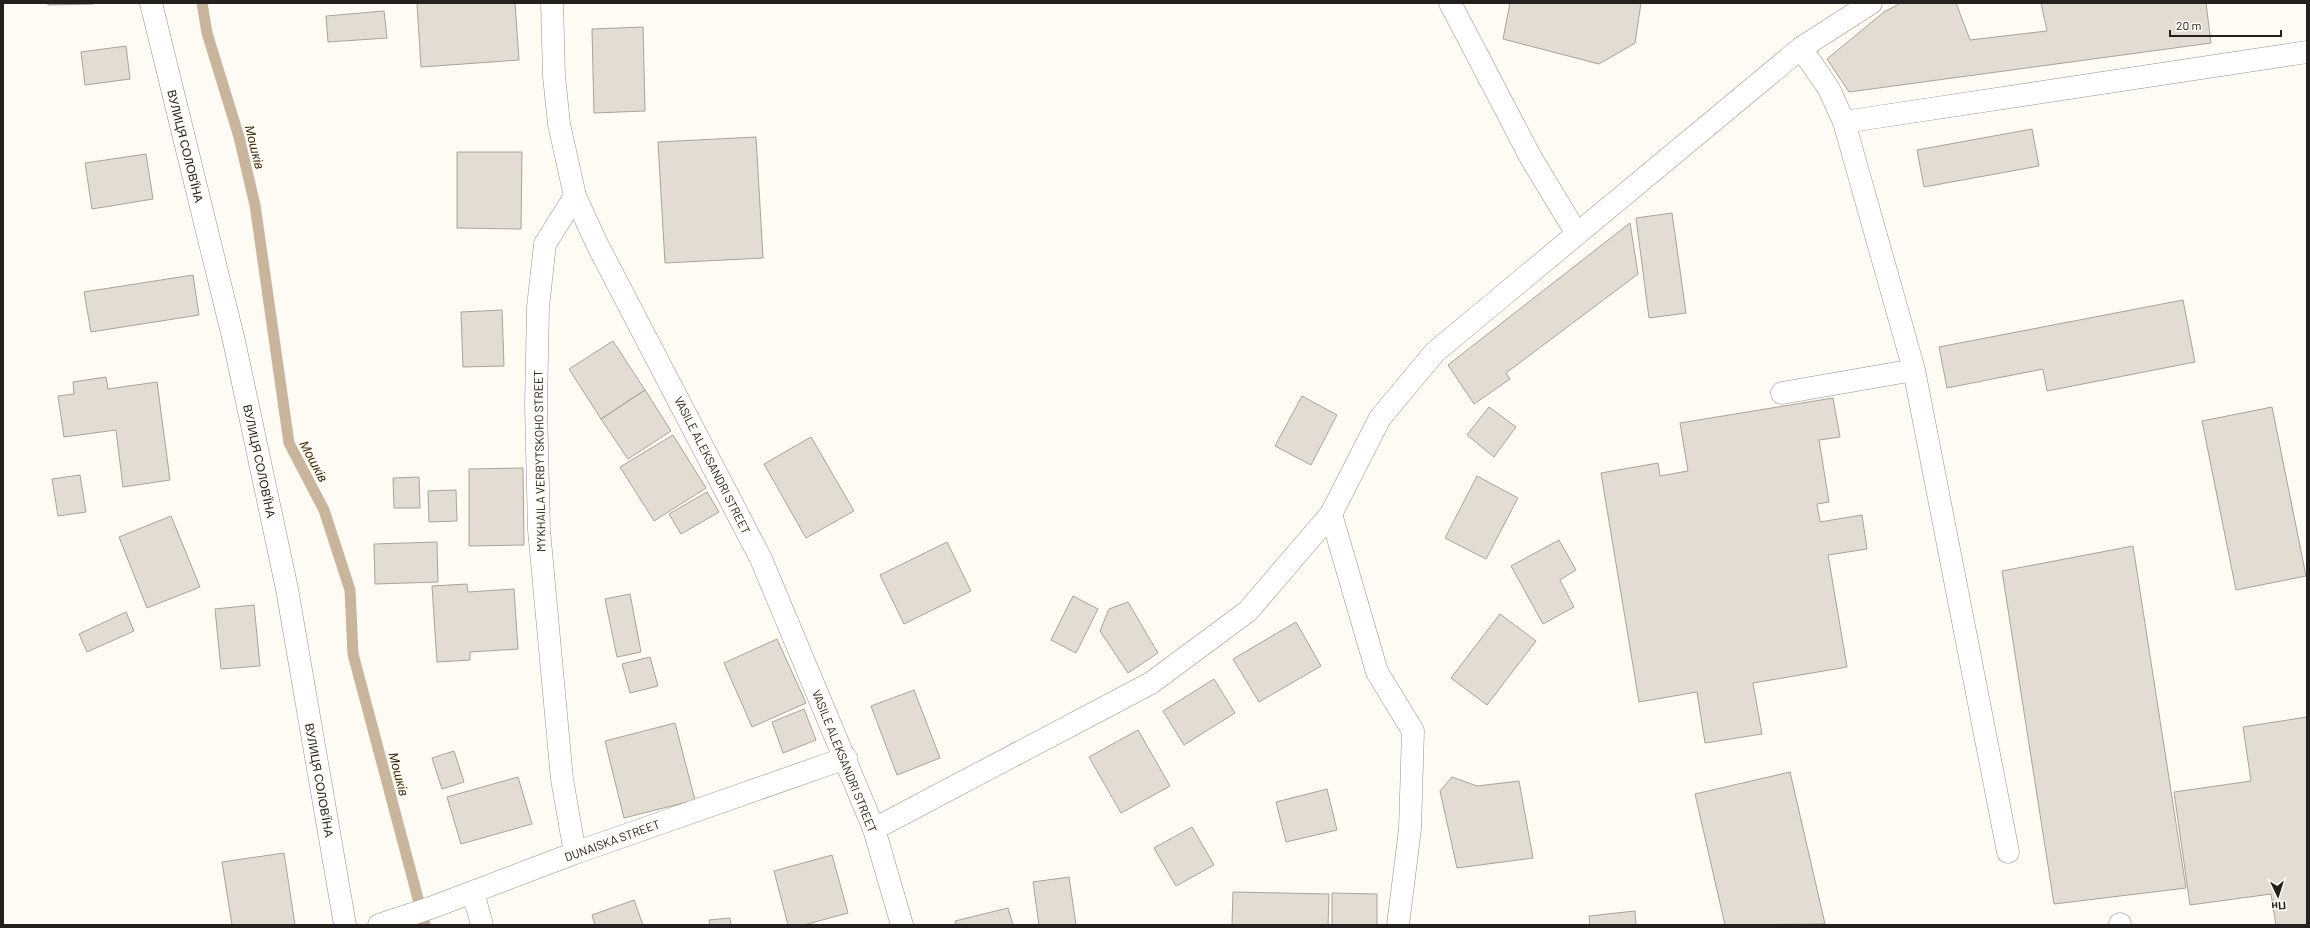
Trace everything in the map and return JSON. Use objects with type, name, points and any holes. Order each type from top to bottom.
[{"type":"street","name":"ВУЛИЦЯ СОЛОВ'ЇНА","points":[[151,3],[234,341],[286,581],[345,925]]},
{"type":"street","name":"VASILE ALEKSANDRI STREET","points":[[552,3],[554,76],[559,124],[575,196],[597,244],[761,559],[846,758],[874,829],[902,925]]},
{"type":"street","points":[[1450,3],[1531,158],[1577,234]]},
{"type":"street","points":[[874,829],[1151,683],[1248,611],[1331,514],[1380,418],[1435,352],[1801,48],[1871,3]]},
{"type":"street","points":[[1801,48],[1829,89],[1844,122],[1914,370],[2008,852]]},
{"type":"street","points":[[1844,122],[2307,52]]},
{"type":"street","name":"MYKHAILA VERBYTSKOHO STREET","points":[[575,196],[545,244],[538,307],[536,405],[539,530],[562,779],[575,853]]},
{"type":"street","points":[[1782,393],[1914,370]]},
{"type":"street","points":[[1331,514],[1377,672],[1413,731],[1410,829],[1398,925]]},
{"type":"street","name":"DUNAISKA STREET","points":[[387,922],[433,907],[575,853],[846,758]]},
{"type":"street","points":[[473,892],[482,925]]},
{"type":"building","points":[[48,3],[94,3],[94,4],[48,5]]},
{"type":"building","points":[[417,3],[515,3],[519,60],[421,67]]},
{"type":"building","points":[[1510,3],[1641,3],[1635,43],[1599,64],[1503,39]]},
{"type":"building","points":[[1901,3],[1956,3],[1970,40],[2047,31],[2041,3],[2206,3],[2211,43],[1849,92],[1827,59],[1884,12]]},
{"type":"building","points":[[384,11],[387,38],[328,42],[326,16]]},
{"type":"building","points":[[643,27],[645,111],[594,113],[592,29]]},
{"type":"building","points":[[126,46],[130,79],[85,85],[81,52]]},
{"type":"building","points":[[2032,129],[2039,166],[1924,187],[1917,150]]},
{"type":"building","points":[[756,137],[763,258],[665,263],[658,142]]},
{"type":"building","points":[[457,152],[522,152],[521,229],[457,228]]},
{"type":"building","points":[[146,154],[153,199],[92,209],[85,163]]},
{"type":"building","points":[[1672,213],[1686,313],[1649,318],[1636,218]]},
{"type":"building","points":[[1630,223],[1638,274],[1506,373],[1510,379],[1474,404],[1448,365]]},
{"type":"building","points":[[193,275],[199,315],[91,332],[84,292]]},
{"type":"building","points":[[2183,300],[2195,362],[2047,391],[2043,369],[1947,388],[1939,347]]},
{"type":"building","points":[[502,310],[504,366],[463,367],[461,312]]},
{"type":"building","points":[[613,341],[645,390],[601,419],[569,369]]},
{"type":"building","points":[[106,377],[108,389],[157,382],[170,480],[123,487],[116,430],[64,437],[58,396],[74,394],[73,382]]},
{"type":"building","points":[[645,390],[671,431],[628,459],[601,419]]},
{"type":"building","points":[[1302,396],[1337,415],[1311,465],[1275,446]]},
{"type":"building","points":[[1833,398],[1840,437],[1819,440],[1829,502],[1817,504],[1820,522],[1862,515],[1867,549],[1828,555],[1847,667],[1753,683],[1762,734],[1705,743],[1697,692],[1639,702],[1601,473],[1658,463],[1660,476],[1688,471],[1680,423]]},
{"type":"building","points":[[1489,407],[1516,427],[1494,457],[1467,435]]},
{"type":"building","points":[[2272,407],[2306,576],[2236,590],[2202,421]]},
{"type":"building","points":[[673,435],[706,488],[654,521],[620,467]]},
{"type":"building","points":[[811,437],[854,511],[806,538],[764,464]]},
{"type":"building","points":[[523,468],[524,545],[469,546],[469,469]]},
{"type":"building","points":[[80,475],[86,512],[58,516],[52,479]]},
{"type":"building","points":[[1477,476],[1518,498],[1486,559],[1445,538]]},
{"type":"building","points":[[419,477],[420,508],[394,508],[393,478]]},
{"type":"building","points":[[456,490],[457,521],[429,522],[428,491]]},
{"type":"building","points":[[707,492],[719,512],[681,534],[669,514]]},
{"type":"building","points":[[171,516],[200,587],[147,608],[119,537]]},
{"type":"building","points":[[1559,540],[1576,570],[1560,580],[1574,607],[1543,624],[1511,566]]},
{"type":"building","points":[[437,542],[438,582],[375,584],[374,544]]},
{"type":"building","points":[[947,542],[971,591],[904,624],[880,575]]},
{"type":"building","points":[[2133,546],[2186,888],[2054,904],[2002,571]]},
{"type":"building","points":[[467,584],[468,592],[514,589],[518,649],[470,652],[470,660],[437,662],[432,586]]},
{"type":"building","points":[[630,594],[641,652],[617,657],[605,599]]},
{"type":"building","points":[[1073,596],[1098,609],[1076,653],[1051,640]]},
{"type":"building","points":[[1128,602],[1158,653],[1128,673],[1100,631],[1109,609]]},
{"type":"building","points":[[254,605],[260,666],[221,669],[215,609]]},
{"type":"building","points":[[126,612],[134,631],[87,652],[79,634]]},
{"type":"building","points":[[1500,614],[1536,641],[1487,705],[1451,678]]},
{"type":"building","points":[[1296,622],[1321,666],[1259,702],[1233,659]]},
{"type":"building","points":[[777,639],[806,703],[752,727],[724,663]]},
{"type":"building","points":[[650,657],[658,686],[630,693],[622,664]]},
{"type":"building","points":[[1214,679],[1235,713],[1184,745],[1163,711]]},
{"type":"building","points":[[914,690],[940,758],[897,775],[871,706]]},
{"type":"building","points":[[804,709],[816,740],[783,753],[772,722]]},
{"type":"building","points":[[2307,717],[2307,925],[2276,925],[2271,894],[2190,905],[2174,792],[2251,781],[2243,727]]},
{"type":"building","points":[[675,723],[695,800],[624,818],[605,741]]},
{"type":"building","points":[[1138,730],[1170,786],[1121,813],[1089,757]]},
{"type":"building","points":[[454,751],[464,782],[442,789],[432,758]]},
{"type":"building","points":[[1790,772],[1825,924],[1725,925],[1695,794]]},
{"type":"building","points":[[518,777],[532,824],[461,844],[447,797]]},
{"type":"building","points":[[1452,777],[1477,786],[1519,781],[1533,858],[1457,868],[1440,791]]},
{"type":"building","points":[[1327,789],[1337,830],[1286,842],[1276,802]]},
{"type":"building","points":[[1192,827],[1214,865],[1176,886],[1154,848]]},
{"type":"building","points":[[284,853],[295,925],[232,925],[222,862]]},
{"type":"building","points":[[832,855],[848,913],[804,925],[788,925],[774,871]]},
{"type":"building","points":[[1069,877],[1076,925],[1039,925],[1033,882]]},
{"type":"building","points":[[1233,892],[1329,894],[1328,925],[1232,925]]},
{"type":"building","points":[[1332,893],[1377,894],[1377,925],[1332,925]]},
{"type":"building","points":[[634,900],[643,925],[595,925],[592,915]]},
{"type":"building","points":[[1008,908],[1013,925],[956,925],[955,921]]},
{"type":"building","points":[[1635,911],[1636,925],[1590,925],[1589,916]]},
{"type":"building","points":[[730,918],[731,925],[710,925],[709,920]]},
{"type":"waterway","name":"Мошків","points":[[202,3],[207,33],[239,137],[255,205],[289,443],[324,510],[350,590],[353,654],[425,925]]}]
